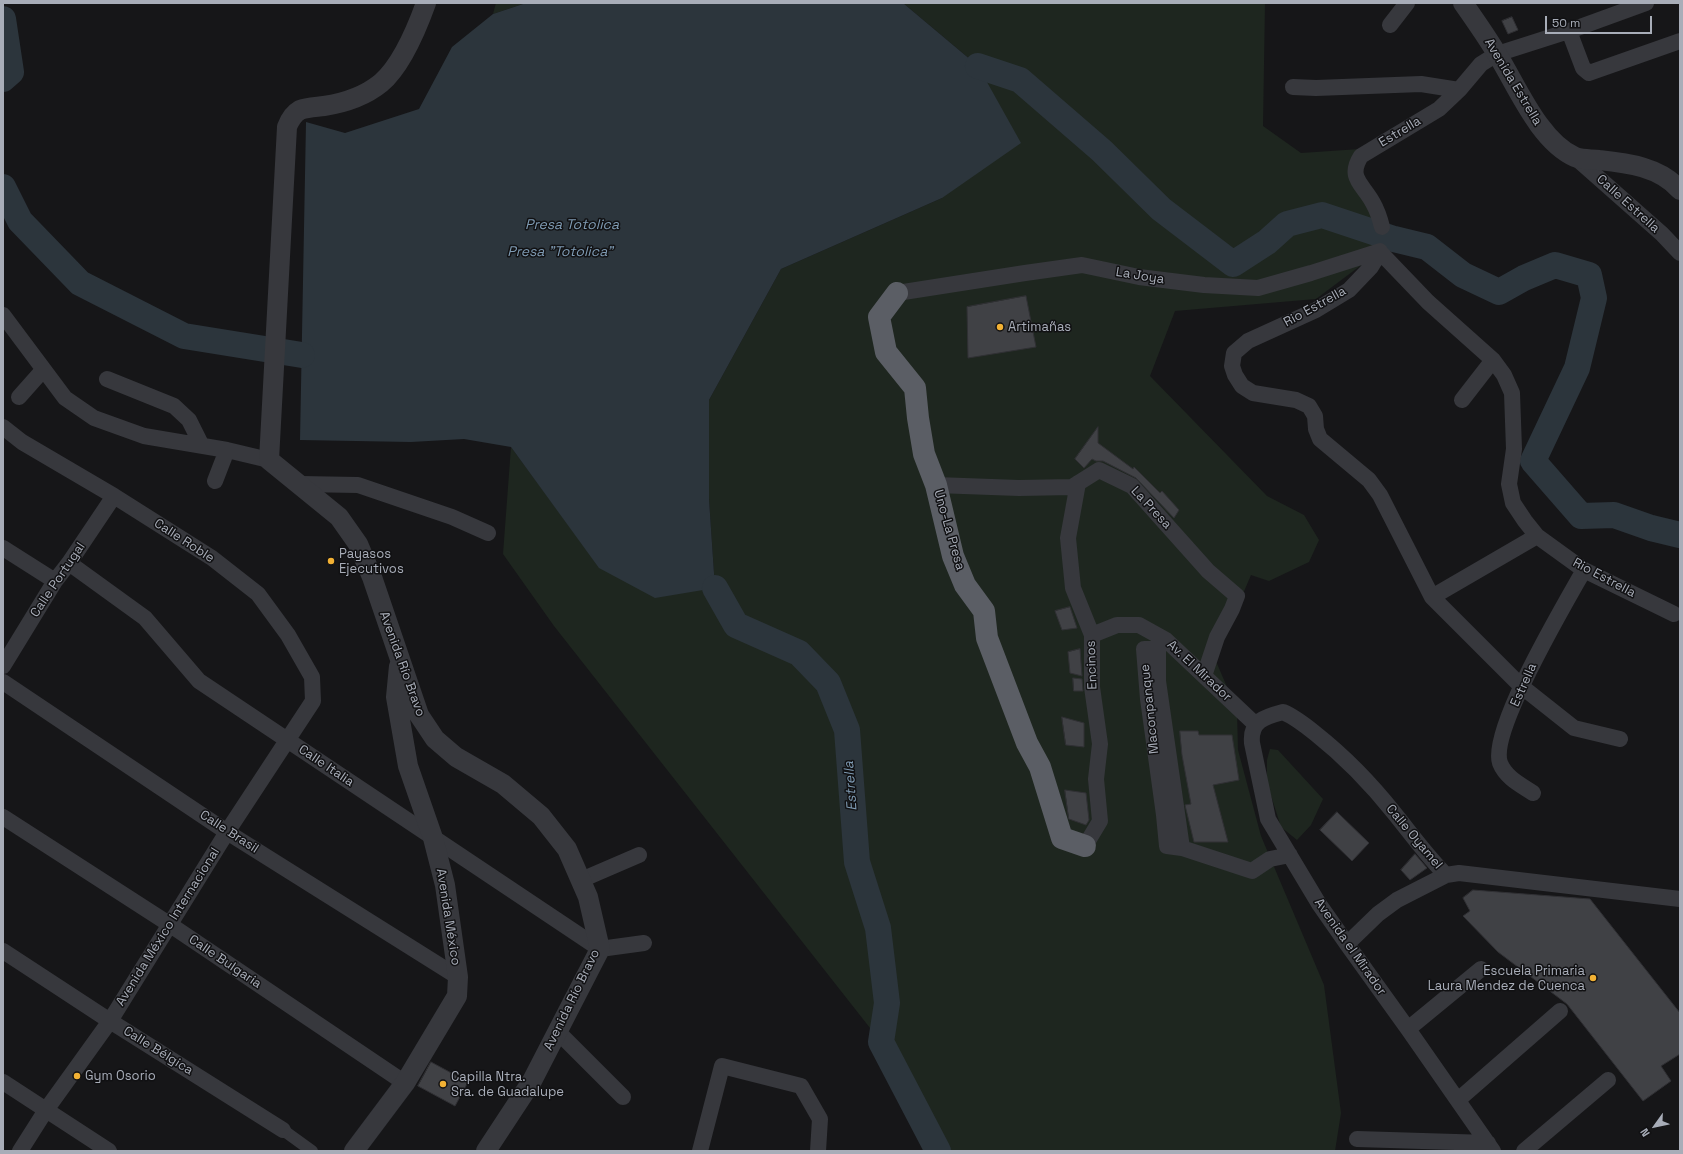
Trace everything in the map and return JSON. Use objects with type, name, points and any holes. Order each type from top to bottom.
[{"type":"highway","name":"Uno-La Presa","points":[[897,293],[879,317],[886,352],[915,388],[924,454],[936,485],[953,556],[965,585],[984,611],[987,638],[1027,743],[1040,767],[1062,838],[1085,846]]},
{"type":"street","points":[[269,460],[288,127],[291,117],[300,110],[340,103],[361,95],[381,83],[397,65],[420,20],[426,3]]},
{"type":"street","points":[[1390,25],[1407,3]]},
{"type":"street","name":"Avenida Estrella","points":[[1463,3],[1497,54],[1540,128],[1554,143],[1576,158],[1615,161],[1654,170],[1674,183],[1680,190]]},
{"type":"street","name":"Estrella","points":[[1382,226],[1374,203],[1355,176],[1355,166],[1361,156],[1439,109],[1459,90],[1481,64],[1497,54],[1569,31],[1646,3]]},
{"type":"street","points":[[1569,31],[1583,68],[1588,73],[1680,41]]},
{"type":"street","points":[[1293,87],[1316,88],[1421,84],[1459,90]]},
{"type":"street","name":"Calle Estrella","points":[[1576,158],[1662,234],[1680,252]]},
{"type":"street","name":"La Joya","points":[[897,293],[1082,265],[1139,277],[1204,285],[1258,288],[1380,252]]},
{"type":"street","name":"Rio Estrella","points":[[1620,739],[1574,728],[1521,686],[1432,597],[1380,495],[1369,480],[1320,439],[1316,429],[1315,416],[1309,406],[1296,400],[1253,393],[1242,386],[1232,366],[1234,353],[1248,341],[1316,310],[1349,290],[1371,267],[1380,252],[1428,302],[1493,360],[1504,375],[1512,393],[1514,449],[1508,484],[1513,504],[1537,536],[1584,570],[1674,614]]},
{"type":"street","name":"Avenida Río Bravo","points":[[3,315],[65,398],[94,418],[144,436],[227,450],[269,460],[339,517],[358,544],[372,577],[419,715],[435,739],[456,757],[503,784],[541,816],[566,849],[588,897],[600,949],[532,1081],[486,1151]]},
{"type":"street","points":[[1462,400],[1493,360]]},
{"type":"street","points":[[19,397],[43,370]]},
{"type":"street","points":[[107,380],[174,406],[189,420],[202,446]]},
{"type":"street","name":"Calle Roble","points":[[3,427],[22,442],[114,496],[212,558],[258,594],[288,635],[312,677],[313,701]]},
{"type":"street","points":[[215,481],[227,450]]},
{"type":"street","name":"La Presa","points":[[936,485],[1019,488],[1072,487],[1099,470],[1132,486],[1208,571],[1237,596],[1232,609],[1217,637],[1204,676]]},
{"type":"street","name":"Encinos","points":[[1078,483],[1068,538],[1074,588],[1092,635],[1092,687],[1100,744],[1096,780],[1100,821],[1085,846]]},
{"type":"street","points":[[300,484],[358,485],[452,517],[488,533]]},
{"type":"street","name":"Calle Portugal","points":[[3,666],[55,581],[69,564],[114,496]]},
{"type":"street","points":[[1432,597],[1537,536]]},
{"type":"street","points":[[3,548],[55,581]]},
{"type":"street","name":"Calle Italia","points":[[69,564],[145,618],[199,681],[600,949]]},
{"type":"street","name":"Estrella","points":[[1533,793],[1508,777],[1500,763],[1499,746],[1521,686],[1584,570]]},
{"type":"street","name":"Av. El Mirador","points":[[1092,635],[1117,625],[1139,626],[1166,640],[1255,724]]},
{"type":"street","name":"Maconpanque","points":[[1144,649],[1158,649],[1158,681],[1182,848],[1166,846],[1164,815],[1148,699],[1144,649]]},
{"type":"street","name":"Avenida México","points":[[354,1151],[405,1083],[457,996],[458,977],[445,885],[432,838],[408,766],[396,697],[399,659]]},
{"type":"street","name":"Calle Brasil","points":[[3,682],[227,832],[458,977]]},
{"type":"street","name":"Avenida México Internacional","points":[[20,1151],[46,1110],[110,1021],[227,832],[313,701]]},
{"type":"street","name":"Calle Oyamel","points":[[1255,724],[1269,715],[1283,712],[1294,717],[1328,744],[1366,781],[1394,813],[1426,854],[1446,875],[1459,873],[1680,899]]},
{"type":"street","name":"Avenida el Mirador","points":[[1255,724],[1251,732],[1252,743],[1268,818],[1346,944],[1491,1147]]},
{"type":"street","name":"Calle Bulgaria","points":[[3,817],[169,924],[405,1083]]},
{"type":"street","points":[[1182,848],[1252,871],[1270,859],[1290,854]]},
{"type":"street","points":[[581,880],[639,855]]},
{"type":"street","points":[[1346,944],[1378,914],[1397,900],[1446,875]]},
{"type":"street","points":[[600,949],[644,943]]},
{"type":"street","name":"Calle Bélgica","points":[[3,951],[110,1021],[284,1130],[312,1151]]},
{"type":"street","points":[[1408,1029],[1481,969]]},
{"type":"street","points":[[1458,1100],[1560,1011]]},
{"type":"street","points":[[557,1032],[623,1097]]},
{"type":"street","points":[[700,1151],[722,1066],[801,1086],[820,1119],[818,1151]]},
{"type":"street","points":[[1524,1151],[1608,1080]]},
{"type":"street","points":[[3,1082],[109,1151]]},
{"type":"street","points":[[1358,1139],[1491,1147]]},
{"type":"shaded area","points":[[496,3],[526,3],[493,14]]},
{"type":"shaded area","points":[[903,3],[1265,3],[1263,126],[1301,153],[1360,149],[1352,178],[1383,216],[1372,257],[1316,299],[1175,311],[1150,376],[1267,496],[1304,515],[1319,540],[1309,562],[1269,581],[1251,575],[1215,659],[1237,710],[1238,750],[1261,836],[1324,985],[1341,1113],[1335,1151],[938,1151],[881,1042],[554,626],[503,554],[511,447],[600,568],[715,588],[709,499],[709,400],[781,269],[942,198],[978,66]]},
{"type":"shaded area","points":[[1270,749],[1278,750],[1323,799],[1311,825],[1297,840],[1281,827],[1267,783],[1267,760]]},
{"type":"water","name":"Presa \"Totolica\"","points":[[526,3],[903,3],[978,66],[1021,143],[942,198],[781,269],[709,400],[709,499],[715,588],[655,598],[599,568],[511,447],[464,439],[411,442],[300,440],[306,122],[345,133],[419,109],[452,47],[493,14]]},
{"type":"building","points":[[1512,17],[1518,30],[1508,34],[1502,21]]},
{"type":"building","name":"Artimañas","points":[[1026,296],[1036,347],[968,358],[967,307]]},
{"type":"building","points":[[1098,427],[1098,443],[1133,469],[1134,467],[1160,493],[1162,491],[1179,510],[1174,518],[1136,478],[1103,461],[1096,461],[1092,459],[1084,468],[1075,459]]},
{"type":"building","points":[[1070,607],[1077,628],[1062,630],[1055,611]]},
{"type":"building","points":[[1080,649],[1082,676],[1070,673],[1068,652]]},
{"type":"building","points":[[1073,678],[1082,679],[1083,691],[1074,691]]},
{"type":"building","points":[[1062,717],[1084,723],[1084,747],[1066,745]]},
{"type":"building","points":[[1180,731],[1198,731],[1199,735],[1232,735],[1239,780],[1213,785],[1228,842],[1194,842],[1185,805],[1191,804],[1182,755]]},
{"type":"building","points":[[1065,790],[1086,793],[1089,820],[1086,825],[1069,819]]},
{"type":"building","points":[[1337,812],[1369,843],[1352,861],[1320,830]]},
{"type":"building","points":[[1415,854],[1427,868],[1410,880],[1401,870]]},
{"type":"building","name":"Escuela Primaria Laura Mendez de Cuenca","points":[[1473,890],[1590,899],[1680,1013],[1680,1054],[1661,1066],[1671,1081],[1643,1101],[1567,1004],[1498,952],[1463,916],[1470,911],[1463,898]]},
{"type":"building","name":"Capilla Ntra. Sra. de Guadalupe","points":[[431,1062],[468,1082],[455,1106],[418,1086]]},
{"type":"waterway","points":[[3,19],[11,72],[3,79]]},
{"type":"waterway","points":[[978,66],[1020,80],[1102,151],[1161,209],[1233,264],[1267,242],[1287,224],[1322,215],[1394,239],[1427,247],[1463,275],[1499,292],[1524,278],[1555,265],[1589,275],[1594,298],[1577,368],[1533,461],[1581,516],[1614,515],[1651,528],[1680,535]]},
{"type":"waterway","points":[[3,187],[20,221],[80,283],[184,336],[302,355]]},
{"type":"waterway","name":"Estrella","points":[[715,588],[736,625],[799,653],[828,683],[847,730],[857,862],[878,928],[887,1003],[881,1042],[938,1151]]},
{"type":"place","name":"Artimañas","points":[[1000,327]]},
{"type":"place","name":"Payasos Ejecutivos","points":[[331,561]]},
{"type":"place","name":"Escuela Primaria Laura Mendez de Cuenca","points":[[1593,978]]},
{"type":"place","name":"Gym Osorio","points":[[77,1076]]},
{"type":"place","name":"Capilla Ntra. Sra. de Guadalupe","points":[[443,1084]]},
{"type":"water label","name":"Presa Totolica","points":[[572,225]]}]
